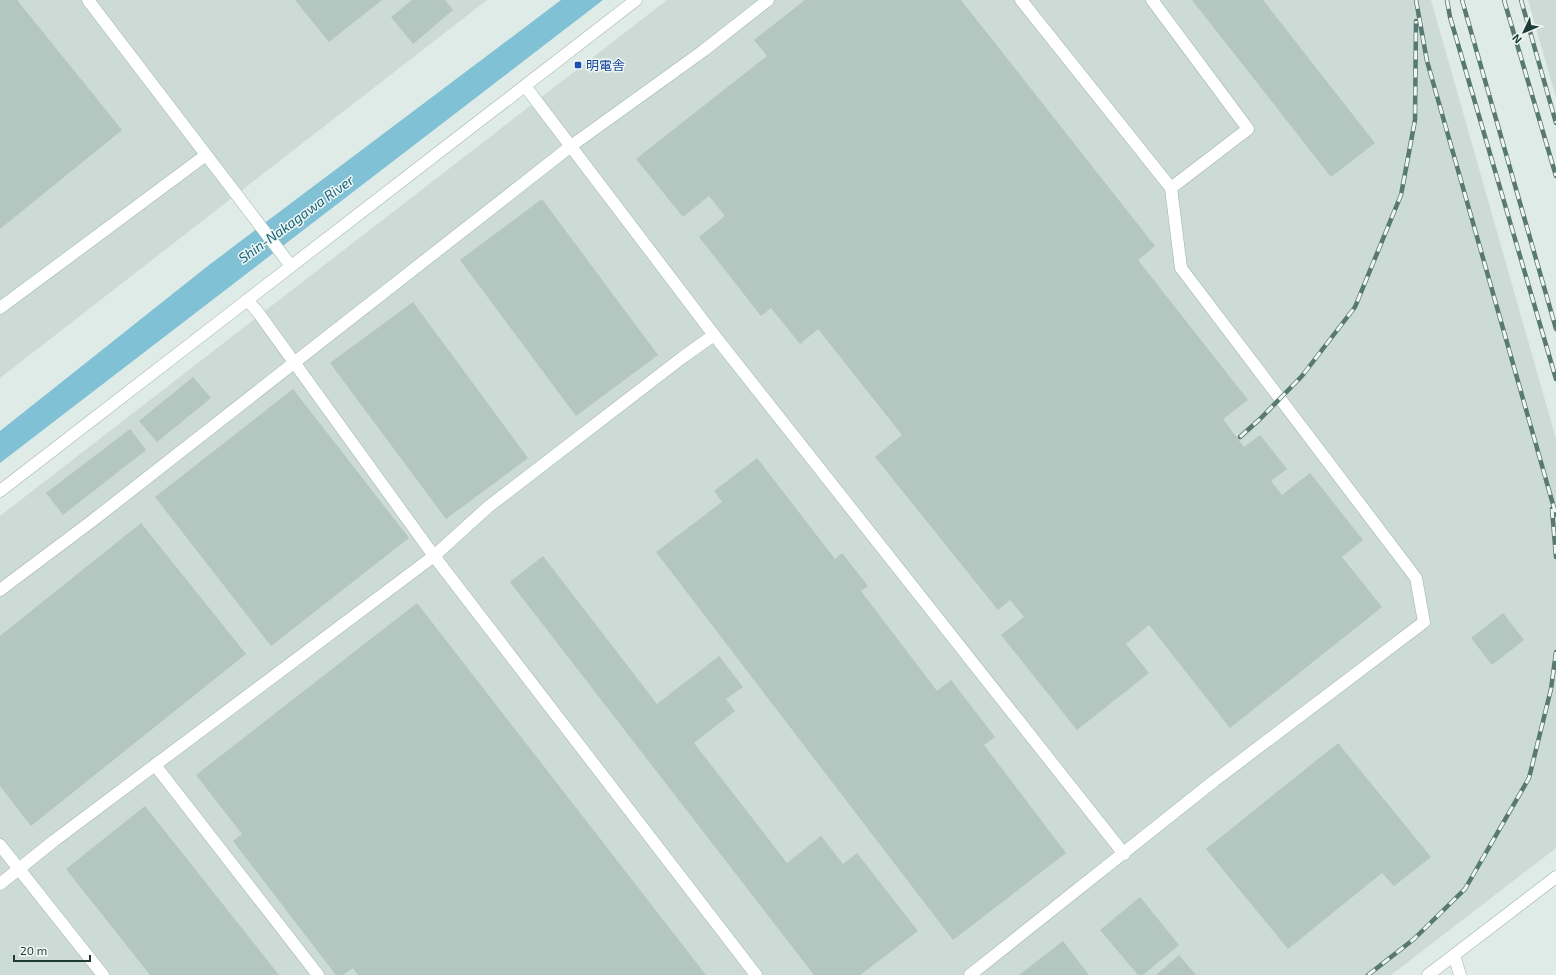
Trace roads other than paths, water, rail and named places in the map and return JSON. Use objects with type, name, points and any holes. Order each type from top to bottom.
[{"type":"street","points":[[88,0],[291,266]]},
{"type":"street","points":[[0,491],[636,0]]},
{"type":"street","points":[[0,590],[92,521],[571,146],[703,51],[768,0]]},
{"type":"street","points":[[970,975],[1214,781],[1424,622],[1416,578],[1181,268],[1171,188],[1021,0]]},
{"type":"street","points":[[1152,0],[1248,128],[1171,188]]},
{"type":"street","points":[[525,86],[714,335],[1124,854]]},
{"type":"street","points":[[0,308],[206,155]]},
{"type":"street","points":[[247,300],[258,312],[434,556],[756,975]]},
{"type":"street","points":[[0,884],[20,870],[55,840],[434,556],[488,507],[683,356],[714,335]]},
{"type":"street","points":[[155,765],[318,975]]},
{"type":"street","points":[[0,845],[103,975]]},
{"type":"street","points":[[1428,975],[1556,877]]},
{"type":"street","points":[[1454,955],[1460,975]]},
{"type":"water","name":"Shin-Nakagawa River","points":[[561,0],[603,0],[0,463],[0,431],[209,265]]},
{"type":"railway","points":[[1416,0],[1427,61],[1556,515]]},
{"type":"railway","points":[[1447,0],[1450,17],[1556,379]]},
{"type":"railway","points":[[1462,0],[1556,329]]},
{"type":"railway","points":[[1504,0],[1556,176]]},
{"type":"railway","points":[[1521,0],[1556,123]]},
{"type":"railway","points":[[1240,437],[1302,376],[1355,307],[1401,195],[1415,120],[1416,21]]},
{"type":"railway","points":[[1552,509],[1556,557]]},
{"type":"railway","points":[[1368,975],[1414,939],[1465,889],[1529,778],[1551,689],[1556,652]]},
{"type":"place","name":"明電舎","points":[[578,65]]}]
